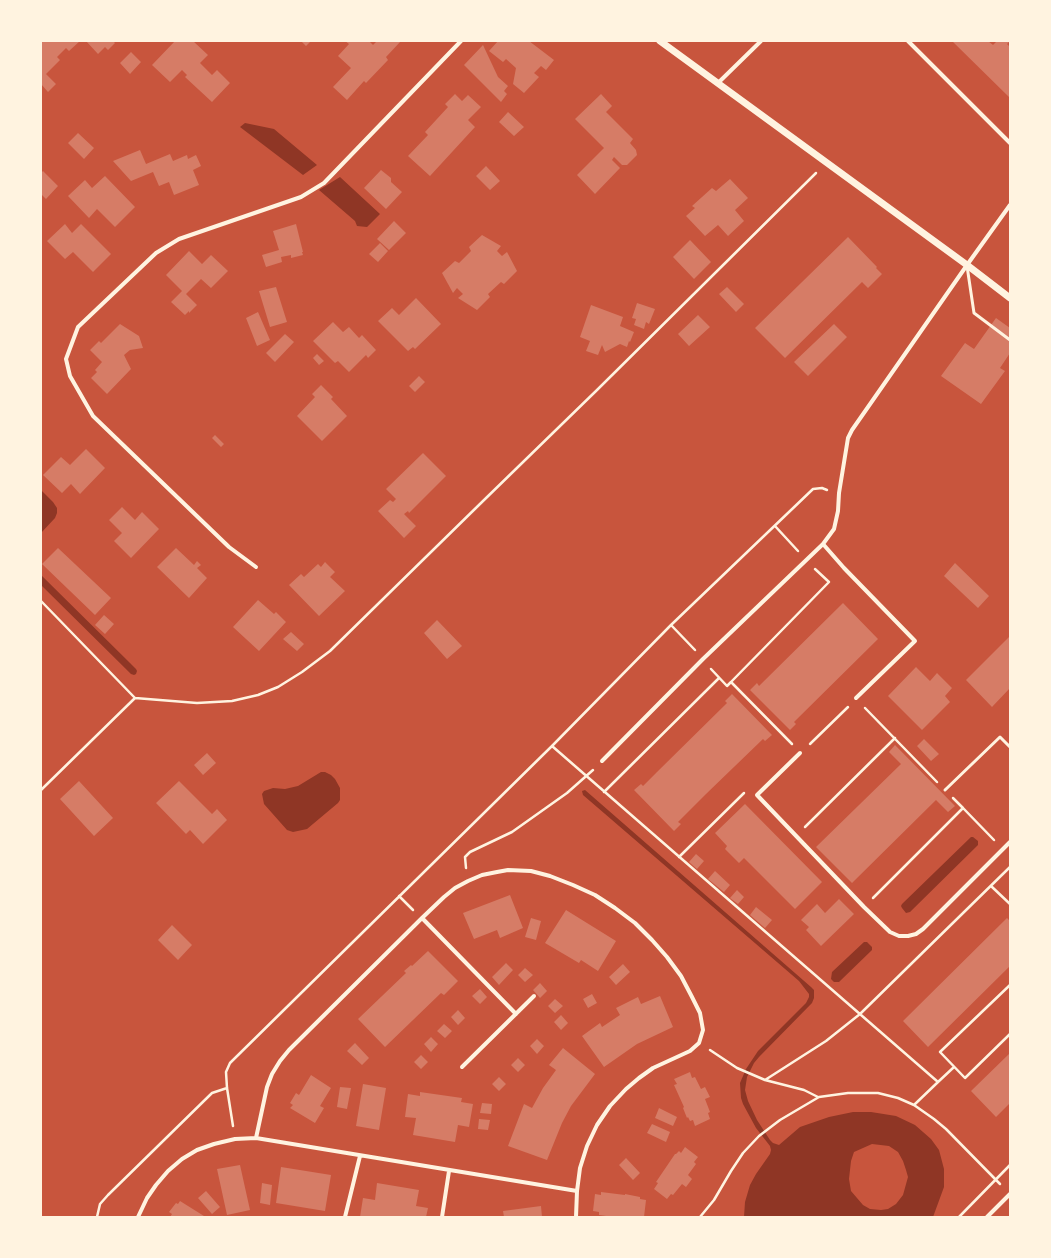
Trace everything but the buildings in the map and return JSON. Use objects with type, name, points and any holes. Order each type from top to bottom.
[{"type":"street","points":[[256,566],[228,547],[93,416],[70,376],[66,359],[78,328],[156,253],[179,239],[301,197],[324,183],[462,41]]},
{"type":"street","points":[[660,41],[1010,298]]},
{"type":"street","points":[[718,83],[761,41]]},
{"type":"street","points":[[908,41],[1010,142]]},
{"type":"street","points":[[602,761],[703,659],[823,544],[834,528],[838,511],[839,493],[848,438],[852,430],[1010,205]]},
{"type":"street","points":[[823,544],[844,568],[915,641],[856,698]]},
{"type":"street","points":[[800,753],[757,795],[864,907],[890,932],[899,936],[916,934],[1010,842]]},
{"type":"street","points":[[256,1138],[267,1087],[272,1074],[280,1061],[289,1050],[422,918],[455,888],[468,881],[482,875],[508,870],[531,871],[550,876],[595,895],[635,923],[667,957],[681,976],[700,1013],[703,1030],[699,1043],[690,1051],[658,1066],[639,1078],[626,1089],[610,1106],[597,1125],[587,1146],[580,1168],[576,1217]]},
{"type":"street","points":[[422,918],[516,1014]]},
{"type":"street","points":[[462,1066],[534,996]]},
{"type":"street","points":[[138,1217],[147,1198],[168,1171],[197,1150],[235,1139],[256,1138],[577,1191]]},
{"type":"street","points":[[345,1217],[360,1156]]},
{"type":"street","points":[[442,1217],[449,1171]]},
{"type":"street","points":[[987,1217],[1010,1194]]},
{"type":"lane","points":[[967,265],[974,313],[1010,340]]},
{"type":"lane","points":[[945,790],[1000,737],[1010,747]]},
{"type":"path","points":[[41,600],[135,698],[197,703],[232,701],[258,695],[278,687],[325,655],[355,627],[826,163]]},
{"type":"path","points":[[235,1139],[227,1088],[226,1072],[230,1063],[552,746],[671,625],[813,489],[822,488],[839,493]]},
{"type":"path","points":[[671,625],[727,686],[828,582],[775,526]]},
{"type":"path","points":[[604,792],[719,678]]},
{"type":"path","points":[[731,682],[800,753],[856,698],[1003,848]]},
{"type":"path","points":[[41,790],[135,698]]},
{"type":"path","points":[[796,835],[895,738]]},
{"type":"path","points":[[552,746],[938,1082]]},
{"type":"path","points":[[468,881],[465,857],[470,852],[512,832],[567,793],[602,761]]},
{"type":"path","points":[[678,857],[749,787],[757,795]]},
{"type":"path","points":[[864,907],[963,808]]},
{"type":"path","points":[[765,1080],[826,1041],[860,1014],[1010,867]]},
{"type":"path","points":[[991,886],[1010,904]]},
{"type":"path","points":[[400,896],[422,918]]},
{"type":"path","points":[[1010,985],[940,1052],[965,1078],[1010,1034]]},
{"type":"path","points":[[699,1043],[737,1068],[765,1080],[804,1090],[819,1097]]},
{"type":"path","points":[[914,1105],[954,1067]]},
{"type":"path","points":[[97,1217],[100,1204],[108,1195],[212,1093],[227,1088]]},
{"type":"path","points":[[700,1217],[714,1200],[743,1153],[759,1136],[792,1112],[819,1097],[848,1093],[878,1093],[898,1098],[914,1105],[946,1129],[1010,1194]]},
{"type":"path","points":[[959,1217],[1010,1165]]},
{"type":"shaded area","points":[[245,123],[274,129],[317,165],[303,175],[240,127]]},
{"type":"shaded area","points":[[340,177],[380,214],[367,227],[357,226],[355,221],[319,190]]},
{"type":"shaded area","points":[[41,490],[53,502],[57,508],[57,513],[55,518],[41,533]]},
{"type":"shaded area","points":[[41,575],[136,669],[136,674],[131,674],[41,585]]},
{"type":"shaded area","points":[[321,772],[331,775],[335,779],[340,788],[340,800],[307,829],[293,832],[287,830],[264,804],[262,794],[264,791],[273,788],[285,789],[298,786]]},
{"type":"shaded area","points":[[585,790],[814,990],[814,998],[812,1003],[759,1057],[754,1063],[747,1077],[745,1090],[748,1101],[757,1120],[770,1140],[779,1145],[800,1127],[829,1117],[853,1112],[871,1112],[896,1116],[915,1125],[931,1139],[939,1150],[944,1169],[944,1187],[933,1217],[744,1217],[745,1202],[750,1185],[770,1154],[771,1150],[770,1146],[756,1128],[743,1104],[740,1083],[746,1069],[758,1051],[806,1003],[809,994],[799,981],[583,795],[582,791]],"holes":[[[872,1144],[889,1146],[898,1152],[906,1170],[908,1177],[903,1195],[896,1204],[888,1209],[870,1209],[863,1205],[851,1191],[849,1179],[851,1161],[854,1152]]]},
{"type":"shaded area","points":[[971,837],[978,841],[978,845],[910,912],[906,913],[901,906],[902,904]]},
{"type":"shaded area","points":[[864,942],[867,942],[872,947],[872,950],[839,982],[834,982],[831,979],[832,972]]}]
